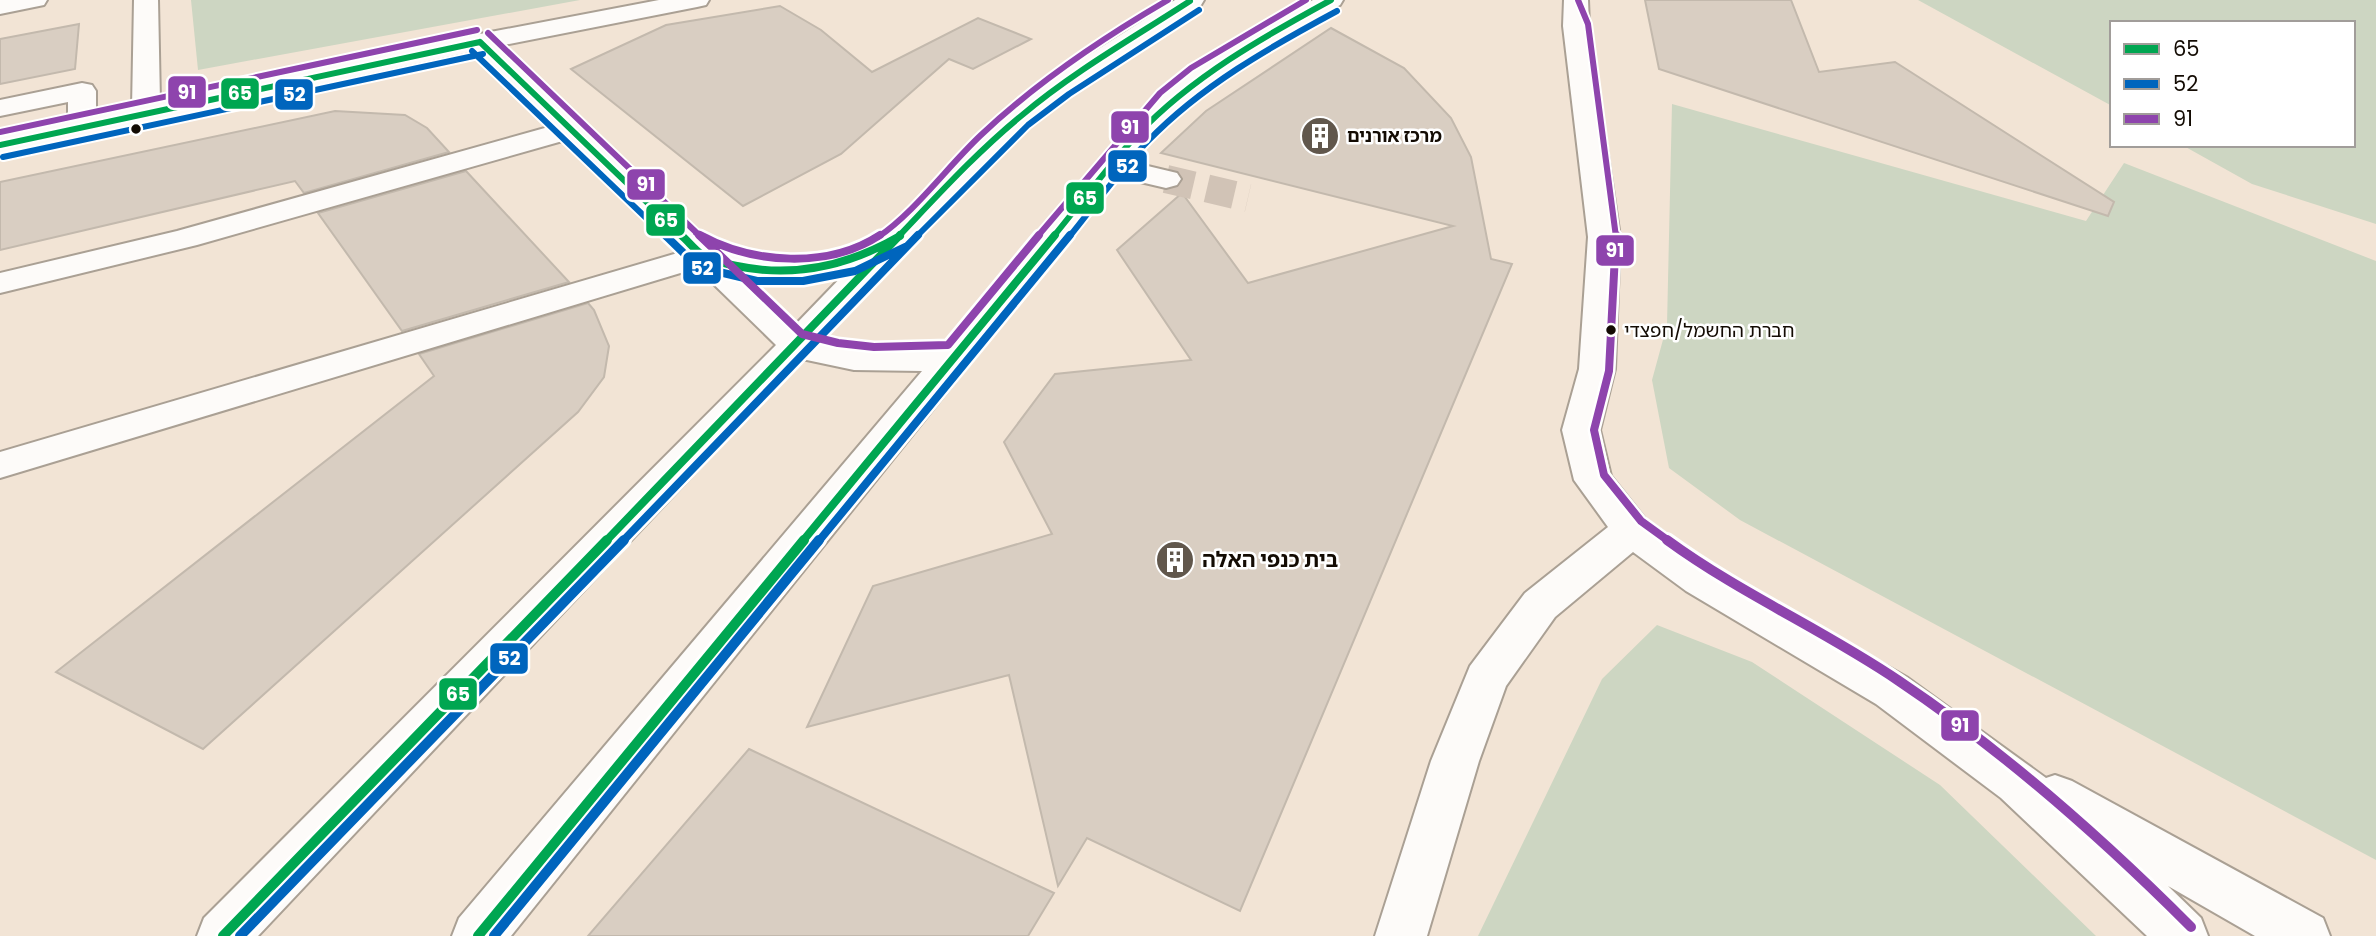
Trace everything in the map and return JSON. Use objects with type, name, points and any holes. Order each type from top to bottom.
[{"type":"street","points":[[0,7],[35,0]]},
{"type":"street","points":[[146,0],[146,114]]},
{"type":"street","points":[[0,145],[480,42],[697,0]]},
{"type":"street","points":[[223,936],[796,345],[957,175],[1020,116],[1085,67],[1192,0]]},
{"type":"street","points":[[478,936],[1111,166],[1168,102],[1198,78],[1331,0]]},
{"type":"street","points":[[1573,9],[1604,237],[1597,369],[1581,430],[1593,480],[1632,530],[1702,580],[1892,691],[2018,783],[2140,893],[2182,936]]},
{"type":"street","points":[[480,42],[796,345],[819,354],[870,362],[954,357]]},
{"type":"street","points":[[0,108],[82,91],[82,128]]},
{"type":"street","points":[[0,283],[186,238],[569,130]]},
{"type":"street","points":[[1111,166],[1166,179]]},
{"type":"street","points":[[0,465],[703,256],[758,269],[802,269],[851,259],[897,239]]},
{"type":"street","points":[[1401,936],[1455,761],[1486,679],[1540,605],[1632,530]]},
{"type":"street","points":[[1964,744],[2304,936]]},
{"type":"green space","points":[[191,0],[580,0],[198,70]]},
{"type":"green space","points":[[1918,0],[2376,0],[2376,224],[2252,184],[2186,147],[2355,147],[2355,21],[2110,21],[2110,105]]},
{"type":"green space","points":[[1672,104],[2086,221],[2124,163],[2376,261],[2376,860],[1740,520],[1669,468],[1652,380],[1667,325]]},
{"type":"green space","points":[[1657,625],[1752,662],[1940,785],[2096,936],[1478,936],[1602,679]]},
{"type":"building","points":[[1645,0],[1791,0],[1819,72],[1895,62],[2114,202],[2108,216],[1659,69]]},
{"type":"building","points":[[780,6],[821,30],[872,72],[978,18],[1031,39],[973,69],[949,59],[841,154],[743,206],[571,69],[666,25]]},
{"type":"building","points":[[79,24],[75,69],[0,84],[0,39]]},
{"type":"building","name":"בית כנפי האלה","points":[[1331,28],[1404,68],[1451,118],[1471,157],[1491,259],[1512,264],[1240,911],[1087,838],[1058,886],[1009,675],[807,727],[873,586],[1052,534],[1004,442],[1055,374],[1191,360],[1117,250],[1182,193],[1248,283],[1453,226],[1161,153],[1206,111]]},
{"type":"building","points":[[335,111],[405,115],[427,128],[449,152],[304,193],[295,181],[0,250],[0,182]]},
{"type":"building","points":[[466,171],[569,282],[402,331],[318,213]]},
{"type":"building","points":[[588,303],[594,310],[609,346],[604,377],[578,412],[203,749],[56,672],[434,376],[419,354]]},
{"type":"building","points":[[749,749],[1054,893],[1028,936],[588,936]]},
{"type":"tunnel","points":[[1166,179],[1248,198]]},
{"type":"transit line","name":"91","points":[[696,233],[717,244],[768,257],[822,256],[848,250],[872,240],[893,227],[962,153],[1021,100],[1082,54],[1168,0]]},
{"type":"transit line","name":"91","points":[[488,33],[802,334],[856,346],[911,348],[948,345],[1102,158],[1160,93],[1191,68],[1306,0]]},
{"type":"transit line","name":"65","points":[[478,936],[1138,134],[1182,95],[1230,60],[1331,0]]},
{"type":"transit line","name":"91","points":[[1578,0],[1588,24],[1616,237],[1609,371],[1594,430],[1604,475],[1641,521],[1708,570],[1898,680],[2025,773],[2148,884],[2191,927]]},
{"type":"transit line","name":"65","points":[[223,936],[796,345],[957,175],[1020,116],[1062,84],[1190,1]]},
{"type":"transit line","name":"52","points":[[240,936],[805,354],[966,184],[1028,125],[1069,94],[1199,10]]},
{"type":"transit line","name":"52","points":[[494,936],[1147,142],[1168,122],[1237,70],[1337,11]]},
{"type":"transit line","name":"91","points":[[0,132],[477,30]]},
{"type":"transit line","name":"65","points":[[480,42],[702,255],[751,269],[803,270],[855,258],[900,236]]},
{"type":"transit line","name":"65","points":[[0,145],[480,42]]},
{"type":"transit line","name":"52","points":[[472,51],[698,267],[757,281],[803,281],[855,271],[905,247]]},
{"type":"transit line","name":"52","points":[[3,157],[483,54]]},
{"type":"place","name":"מרכז אורנים","points":[[1320,136]]},
{"type":"place","name":"חברת החשמל/חפצדי","points":[[1611,330]]},
{"type":"place","name":"בית כנפי האלה","points":[[1175,560]]}]
